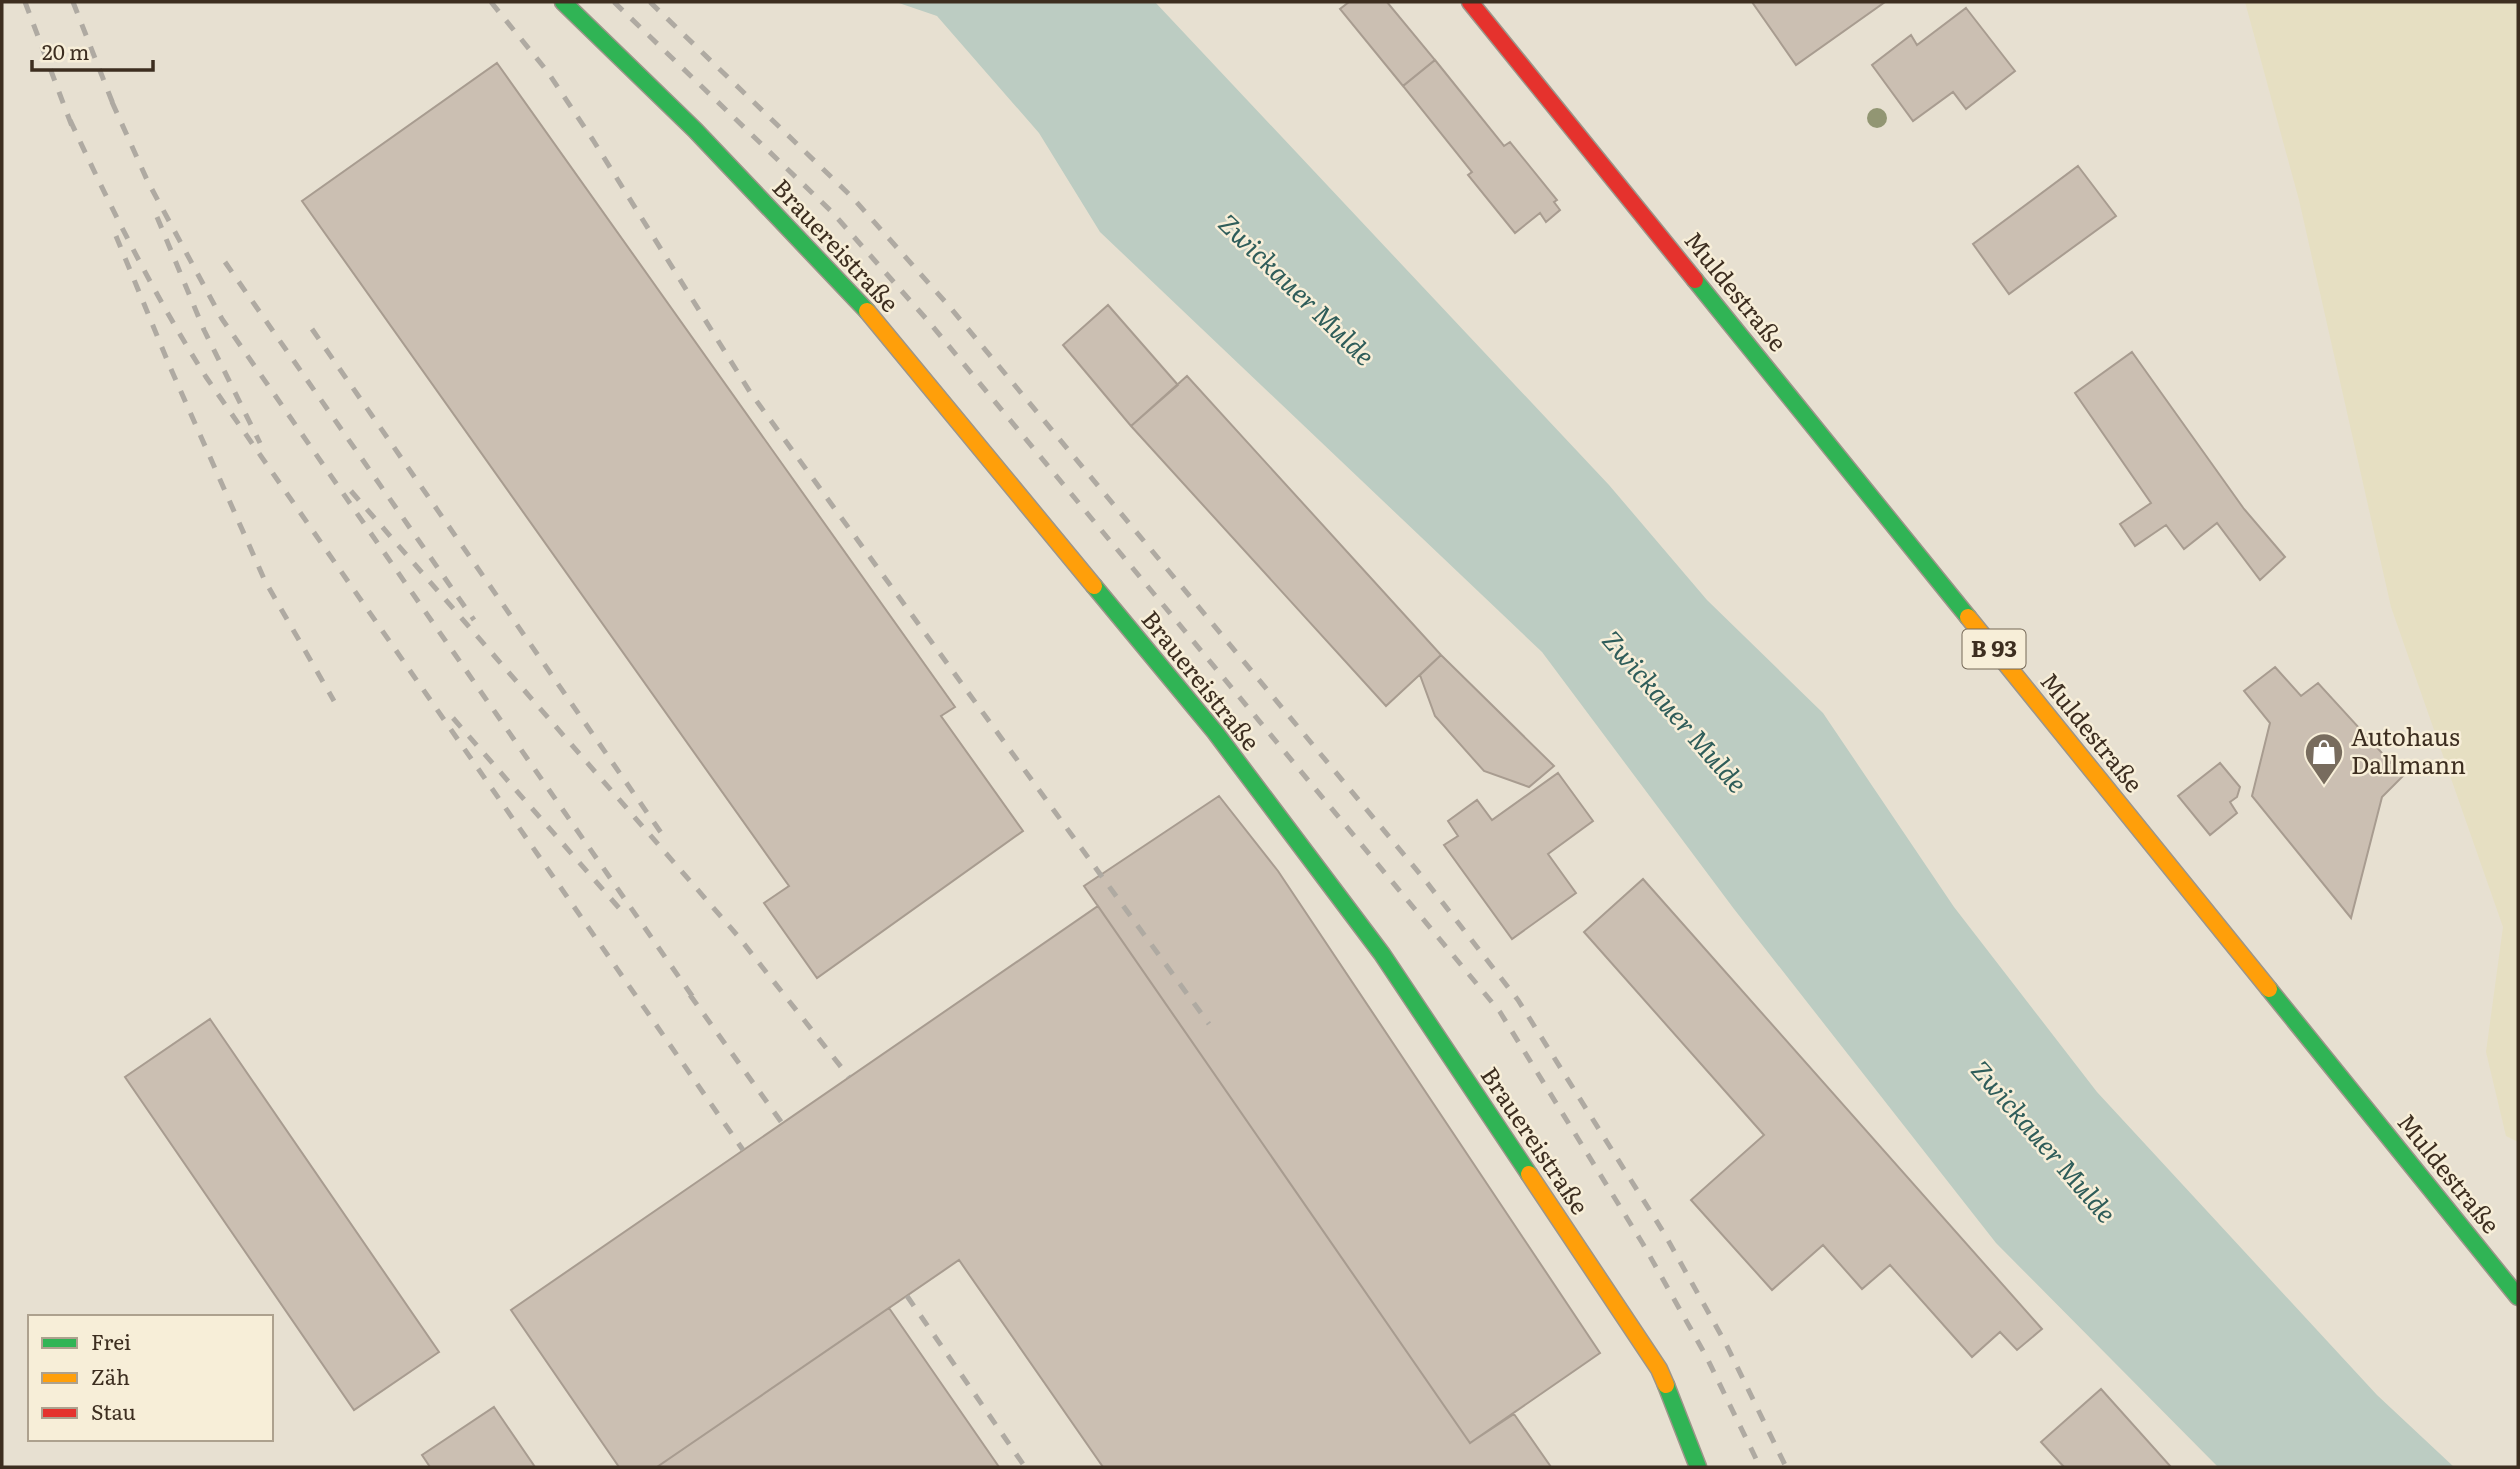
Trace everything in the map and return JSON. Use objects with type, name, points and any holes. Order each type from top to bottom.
[{"type":"street","name":"Brauereistraße","points":[[563,2],[695,130],[860,303],[1215,732],[1382,954],[1659,1369],[1698,1467]]},
{"type":"street","name":"Muldestraße","points":[[1470,2],[2518,1297]]},
{"type":"shaded area","points":[[2245,2],[2518,2],[2518,1142],[2506,1136],[2486,1052],[2503,927],[2391,607],[2299,200]]},
{"type":"water","name":"Zwickauer Mulde","points":[[896,2],[1155,2],[1609,485],[1707,600],[1823,713],[1954,907],[2097,1092],[2377,1395],[2454,1467],[2218,1467],[1996,1243],[1734,909],[1542,652],[1100,232],[1039,133],[937,16]]},
{"type":"building","points":[[1349,2],[1387,2],[1435,60],[1403,86],[1340,9]]},
{"type":"building","points":[[1752,2],[1885,2],[1796,65]]},
{"type":"building","points":[[1966,8],[2015,71],[1966,109],[1953,92],[1913,121],[1872,65],[1911,35],[1917,45]]},
{"type":"building","points":[[1435,60],[1504,146],[1510,142],[1557,200],[1554,202],[1560,210],[1546,222],[1540,213],[1515,233],[1468,175],[1472,172],[1403,86]]},
{"type":"building","points":[[497,63],[955,707],[941,716],[1023,831],[817,978],[764,903],[789,886],[302,201]]},
{"type":"building","points":[[2078,166],[2116,216],[2009,294],[1973,244]]},
{"type":"building","points":[[1108,305],[1178,385],[1131,426],[1063,345]]},
{"type":"building","points":[[2132,352],[2244,509],[2285,557],[2260,580],[2217,523],[2184,549],[2166,525],[2135,546],[2120,524],[2151,503],[2075,393]]},
{"type":"building","points":[[1187,376],[1441,655],[1386,706],[1131,426]]},
{"type":"building","points":[[1441,655],[1554,766],[1529,787],[1484,771],[1435,716],[1420,675]]},
{"type":"building","name":"Autohaus Dallmann","points":[[2275,667],[2301,696],[2318,683],[2403,776],[2382,797],[2351,918],[2252,796],[2270,723],[2244,691]]},
{"type":"building","points":[[2220,763],[2240,787],[2237,797],[2230,802],[2237,813],[2210,835],[2178,796]]},
{"type":"building","points":[[1558,773],[1593,821],[1548,854],[1576,893],[1512,939],[1444,845],[1458,836],[1448,821],[1477,800],[1492,820]]},
{"type":"building","points":[[1219,796],[1278,871],[1600,1353],[1470,1443],[1084,886]]},
{"type":"building","points":[[1643,879],[2042,1329],[2017,1350],[2000,1332],[1972,1357],[1890,1265],[1862,1289],[1823,1245],[1772,1290],[1691,1200],[1764,1135],[1584,932]]},
{"type":"building","points":[[1098,906],[1470,1443],[1514,1414],[1551,1467],[1103,1467],[959,1260],[657,1467],[619,1467],[511,1310]]},
{"type":"building","points":[[210,1019],[439,1352],[354,1410],[125,1077]]},
{"type":"building","points":[[889,1308],[999,1467],[657,1467]]},
{"type":"building","points":[[2101,1389],[2171,1467],[2064,1467],[2041,1442]]},
{"type":"building","points":[[494,1407],[535,1467],[430,1467],[422,1455]]},
{"type":"railway","points":[[25,2],[73,129]]},
{"type":"railway","points":[[73,2],[115,109]]},
{"type":"railway","points":[[491,2],[547,71],[593,140],[750,392],[1209,1024]]},
{"type":"railway","points":[[614,2],[832,212],[929,322],[1500,1012],[1643,1244],[1706,1356],[1760,1467]]},
{"type":"railway","points":[[650,2],[852,197],[949,306],[1425,880],[1518,1000],[1664,1233],[1726,1344],[1786,1467]]},
{"type":"railway","points":[[112,102],[148,182],[222,319],[697,1003]]},
{"type":"railway","points":[[70,120],[134,251],[206,377],[743,1150]]},
{"type":"railway","points":[[157,217],[204,330],[260,443]]},
{"type":"railway","points":[[116,236],[170,367],[265,581],[334,701]]},
{"type":"railway","points":[[225,262],[474,620]]},
{"type":"railway","points":[[312,329],[664,837]]},
{"type":"railway","points":[[351,491],[737,935],[849,1077]]},
{"type":"railway","points":[[453,718],[626,916]]},
{"type":"railway","points":[[690,995],[782,1123]]},
{"type":"railway","points":[[907,1296],[1025,1467]]},
{"type":"traffic: fast","points":[[563,2],[695,130],[867,311]]},
{"type":"traffic: fast","points":[[1695,280],[1968,617]]},
{"type":"traffic: fast","points":[[1094,586],[1215,732],[1382,954],[1529,1174]]},
{"type":"traffic: fast","points":[[2269,989],[2518,1297]]},
{"type":"traffic: fast","points":[[1666,1385],[1698,1467]]},
{"type":"traffic: slow","points":[[867,311],[1094,586]]},
{"type":"traffic: slow","points":[[1968,617],[2269,989]]},
{"type":"traffic: slow","points":[[1529,1174],[1659,1369],[1666,1385]]},
{"type":"traffic: jam","points":[[1470,2],[1695,280]]},
{"type":"place","name":"Autohaus Dallmann","points":[[2324,786]]}]
